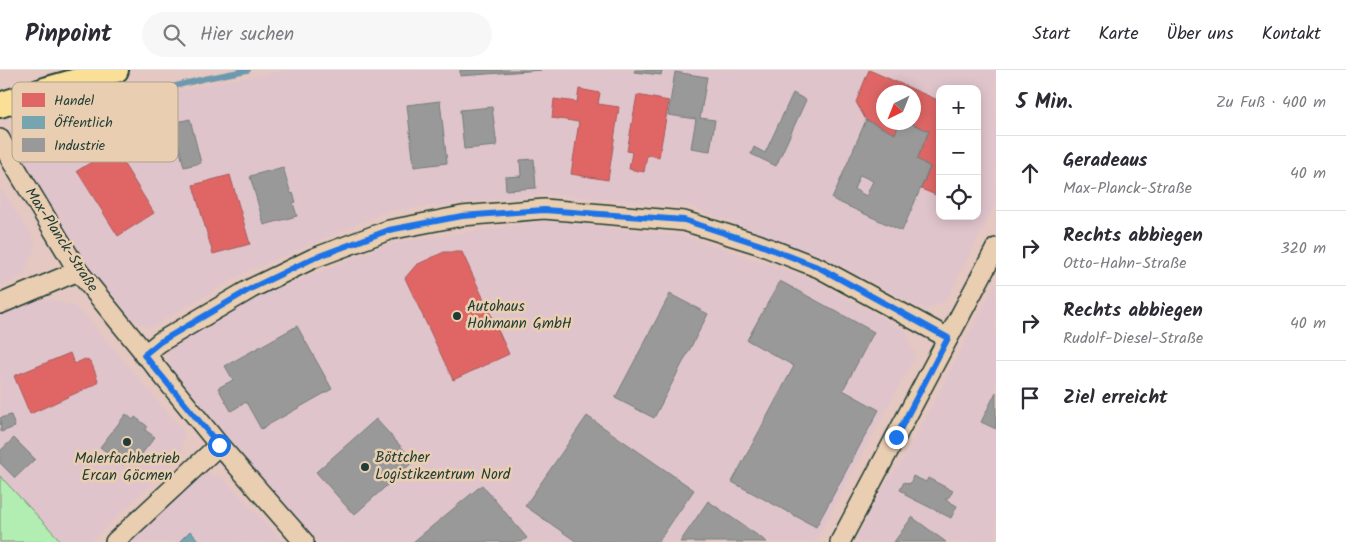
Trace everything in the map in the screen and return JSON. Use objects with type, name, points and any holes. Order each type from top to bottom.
[{"type":"main road","points":[[73,82],[116,70]]},
{"type":"main road","points":[[0,105],[12,101]]},
{"type":"street","name":"Max-Planck-Straße","points":[[0,139],[12,161]]},
{"type":"street","name":"Max-Planck-Straße","points":[[13,162],[78,271],[144,355],[219,445],[304,542]]},
{"type":"street","points":[[144,355],[160,342],[252,288],[314,258],[389,230],[462,216],[544,210],[684,220],[758,244],[820,268],[948,338]]},
{"type":"street","points":[[840,542],[996,248]]},
{"type":"street","points":[[0,304],[78,271]]},
{"type":"street","points":[[116,542],[219,445]]},
{"type":"shaded area","points":[[289,70],[996,70],[996,203],[946,301],[925,310],[824,257],[689,206],[547,194],[387,211],[246,272],[151,327],[122,317],[18,162],[178,162],[178,91],[213,83]]},
{"type":"shaded area","points":[[11,131],[12,131],[12,152],[9,148]]},
{"type":"shaded area","points":[[0,187],[36,243],[23,276],[0,286]]},
{"type":"shaded area","points":[[545,221],[682,235],[814,280],[906,331],[915,356],[815,542],[316,542],[166,368],[170,345],[258,296],[391,243]]},
{"type":"shaded area","points":[[996,283],[996,542],[857,542],[857,536],[887,481],[905,457]]},
{"type":"shaded area","points":[[48,299],[72,305],[86,316],[184,432],[182,454],[90,542],[0,542],[0,312],[19,304]]},
{"type":"shaded area","points":[[198,474],[222,477],[283,542],[128,542]]},
{"type":"green space","points":[[0,476],[62,542],[0,542]]},
{"type":"building: Handel","points":[[869,70],[903,85],[876,85],[876,125],[866,120],[856,102]]},
{"type":"building: Handel","points":[[579,89],[600,93],[598,104],[619,107],[608,180],[571,174],[579,122],[552,118],[554,99],[577,102]]},
{"type":"building: Handel","points":[[921,93],[936,99],[936,195],[921,189],[930,167],[917,159],[929,131],[921,128]]},
{"type":"building: Handel","points":[[637,95],[669,101],[659,157],[647,155],[644,172],[629,169],[632,152],[627,151]]},
{"type":"building: Handel","points":[[887,130],[897,130],[895,134]]},
{"type":"building: Handel","points":[[91,162],[123,162],[154,213],[118,236],[77,171]]},
{"type":"building: Handel","points":[[230,175],[250,244],[213,254],[193,185]]},
{"type":"building: Handel","name":"Autohaus Hohmann GmbH","points":[[444,252],[462,252],[509,354],[453,380],[405,278],[416,265]]},
{"type":"building: Handel","points":[[70,353],[74,364],[85,359],[91,362],[98,380],[96,384],[30,414],[14,376]]},
{"type":"building: Öffentlich","points":[[190,531],[200,542],[179,542]]},
{"type":"building: Industrie","points":[[460,70],[541,70],[460,76]]},
{"type":"building: Industrie","points":[[635,70],[662,70],[661,75],[634,72]]},
{"type":"building: Industrie","points":[[675,72],[707,77],[700,118],[715,120],[710,151],[691,148],[696,119],[668,115]]},
{"type":"building: Industrie","points":[[793,93],[806,100],[776,166],[751,154],[754,147],[765,153]]},
{"type":"building: Industrie","points":[[440,101],[447,163],[414,167],[407,105]]},
{"type":"building: Industrie","points":[[492,107],[497,146],[464,149],[460,110]]},
{"type":"building: Industrie","points":[[190,119],[201,163],[184,167],[178,143],[178,122]]},
{"type":"building: Industrie","points":[[866,120],[876,125],[876,130],[887,130],[895,134],[897,130],[921,130],[921,128],[929,131],[917,159],[930,167],[902,231],[832,199]],"holes":[[[860,175],[873,181],[866,196],[854,189]]]},
{"type":"building: Industrie","points":[[534,159],[536,188],[506,190],[505,177],[521,176],[520,160]]},
{"type":"building: Industrie","points":[[283,167],[291,194],[293,193],[296,202],[293,203],[297,216],[264,225],[250,176]]},
{"type":"building: Industrie","points":[[780,281],[874,332],[843,390],[879,410],[816,527],[732,482],[794,366],[747,340]]},
{"type":"building: Industrie","points":[[670,294],[708,314],[654,418],[615,398]]},
{"type":"building: Industrie","points":[[297,326],[332,389],[261,429],[246,402],[231,411],[218,388],[233,380],[225,366]]},
{"type":"building: Industrie","points":[[996,392],[996,429],[981,422]]},
{"type":"building: Industrie","name":"Malerfachbetrieb Ercan Göcmen","points":[[126,414],[133,420],[135,417],[147,426],[145,430],[155,437],[137,460],[130,455],[123,465],[100,447]]},
{"type":"building: Industrie","points":[[11,415],[15,427],[1,432],[0,418]]},
{"type":"building: Industrie","points":[[587,416],[694,490],[658,542],[577,542],[525,506]]},
{"type":"building: Industrie","name":"Böttcher Logistikzentrum Nord","points":[[376,419],[414,461],[354,515],[316,472]]},
{"type":"building: Industrie","points":[[14,438],[35,459],[15,478],[0,463],[0,451]]},
{"type":"building: Industrie","points":[[913,476],[926,482],[928,478],[953,491],[945,499],[957,506],[951,518],[905,495],[906,493],[900,490],[904,482],[910,484]]},
{"type":"building: Industrie","points":[[482,485],[527,538],[521,542],[413,542]]},
{"type":"building: Industrie","points":[[708,501],[767,542],[680,542]]},
{"type":"building: Industrie","points":[[912,517],[946,542],[894,542]]},
{"type":"waterway","points":[[178,85],[248,70]]},
{"type":"place","name":"Autohaus Hohmann GmbH","points":[[457,316]]},
{"type":"place","name":"Malerfachbetrieb Ercan Göcmen","points":[[127,442]]},
{"type":"place","name":"Böttcher Logistikzentrum Nord","points":[[365,467]]},
{"type":"route","points":[[219,445],[144,355],[160,342],[252,288],[314,258],[389,230],[462,216],[544,210],[684,220],[758,244],[820,268],[948,338],[896,437]]}]
